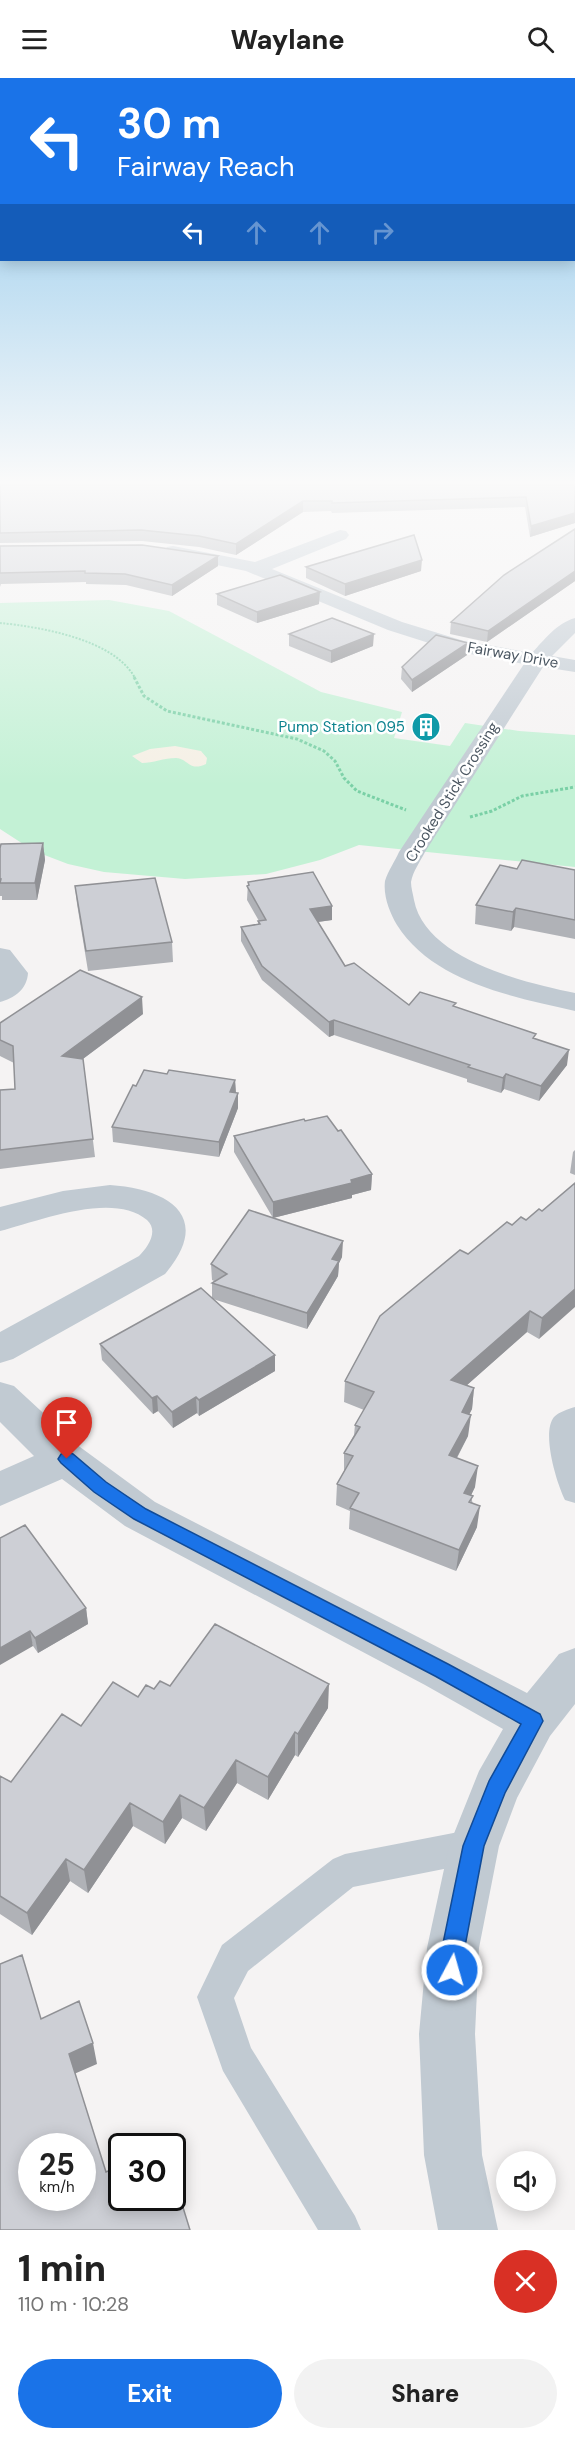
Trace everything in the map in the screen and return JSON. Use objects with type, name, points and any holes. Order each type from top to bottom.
[{"type":"street","name":"Fairway Drive","points":[[298,585],[395,626],[461,647],[575,666]]},
{"type":"street","name":"Crooked Stick Crossing","points":[[575,624],[559,636],[537,660],[412,852],[399,878],[398,888],[404,914],[418,934],[439,952],[471,972],[500,983],[575,1002]]},
{"type":"street","points":[[0,956],[14,973],[13,982],[0,993]]},
{"type":"street","points":[[0,1220],[105,1194],[143,1200],[161,1212],[167,1220],[170,1231],[164,1251],[152,1265],[0,1349]]},
{"type":"street","points":[[0,1396],[18,1417],[100,1487],[140,1514],[441,1670],[533,1721]]},
{"type":"street","points":[[0,1489],[67,1459]]},
{"type":"street","points":[[468,2230],[453,2155],[447,2034],[453,1948],[474,1846],[496,1788],[533,1721],[575,1669]]},
{"type":"lane","points":[[575,1417],[564,1424],[564,1448],[575,1492]]},
{"type":"lane","points":[[341,2230],[236,2058],[215,1997],[235,1958],[345,1871],[474,1846]]},
{"type":"path","points":[[0,623],[39,628],[100,648],[116,656],[132,672],[140,690],[151,704],[167,711],[297,739],[324,751],[335,761],[344,778],[357,791],[409,810],[457,818],[477,817],[522,796],[575,787]]},
{"type":"green space","points":[[109,600],[169,611],[321,692],[402,712],[394,738],[450,746],[465,723],[519,731],[575,735],[575,867],[359,845],[320,860],[266,874],[185,879],[104,872],[68,864],[34,851],[0,829],[0,603]]},
{"type":"sand","points":[[175,746],[201,751],[207,758],[206,764],[196,767],[176,758],[142,763],[132,756],[150,749]]},
{"type":"building","points":[[245,585],[305,585],[320,592],[257,612],[217,594]]},
{"type":"building","points":[[492,585],[554,585],[488,631],[451,622]]},
{"type":"building","points":[[332,618],[374,634],[331,651],[289,634]]},
{"type":"building","points":[[436,635],[468,643],[412,680],[402,667]]},
{"type":"building","points":[[43,843],[35,883],[0,883],[1,844]]},
{"type":"building","points":[[522,860],[575,870],[575,920],[516,908],[513,912],[476,905],[500,865],[517,869]]},
{"type":"building","points":[[313,872],[332,906],[310,909],[345,966],[354,963],[409,1005],[420,992],[456,1003],[453,1006],[536,1034],[533,1038],[569,1050],[541,1086],[506,1074],[503,1078],[468,1067],[470,1065],[334,1020],[329,1022],[262,966],[241,927],[260,924],[258,921],[266,920],[247,886],[248,882]]},
{"type":"building","points":[[155,878],[172,942],[86,951],[75,886]]},
{"type":"building","points":[[80,970],[142,997],[62,1056],[83,1059],[93,1139],[0,1150],[0,1090],[15,1089],[13,1046],[0,1040],[0,1023]]},
{"type":"building","points":[[144,1070],[167,1074],[169,1070],[235,1080],[230,1092],[238,1093],[219,1142],[112,1127],[133,1085],[136,1086]]},
{"type":"building","points":[[327,1116],[338,1131],[341,1130],[372,1174],[351,1180],[352,1183],[273,1202],[234,1136],[304,1119],[305,1121]]},
{"type":"building","points":[[575,1183],[575,1289],[542,1318],[530,1311],[451,1380],[474,1388],[462,1412],[471,1415],[449,1455],[478,1466],[464,1493],[473,1496],[469,1502],[480,1506],[459,1550],[350,1508],[359,1493],[337,1484],[353,1456],[344,1453],[360,1427],[355,1425],[374,1392],[345,1381],[380,1316],[460,1250],[468,1254],[507,1222],[512,1225],[521,1217],[526,1220],[539,1209],[542,1211]]},
{"type":"building","points":[[249,1210],[343,1241],[332,1259],[339,1261],[307,1313],[212,1283],[227,1274],[211,1264]]},
{"type":"building","points":[[201,1288],[275,1355],[199,1400],[196,1397],[172,1412],[157,1396],[152,1398],[100,1344]]},
{"type":"building","points":[[25,1525],[86,1608],[35,1638],[30,1631],[0,1648],[0,1538]]},
{"type":"building","points":[[215,1624],[329,1684],[298,1734],[295,1732],[268,1777],[236,1760],[204,1808],[180,1795],[163,1822],[130,1803],[84,1870],[66,1859],[27,1913],[0,1896],[0,1776],[11,1782],[62,1714],[81,1726],[113,1682],[138,1697],[146,1685],[154,1689],[160,1681],[170,1686]]},
{"type":"building","points":[[22,1955],[41,2019],[79,2001],[93,2043],[69,2054],[94,2133],[18,2133],[18,2211],[96,2211],[96,2140],[106,2172],[108,2171],[108,2211],[184,2211],[190,2230],[0,2230],[0,1964]]},
{"type":"place","name":"Pump Station 095","points":[[426,727]]},
{"type":"route","points":[[67,1459],[100,1487],[140,1514],[441,1670],[533,1721],[496,1788],[474,1846],[453,1948],[452,1970]]}]
